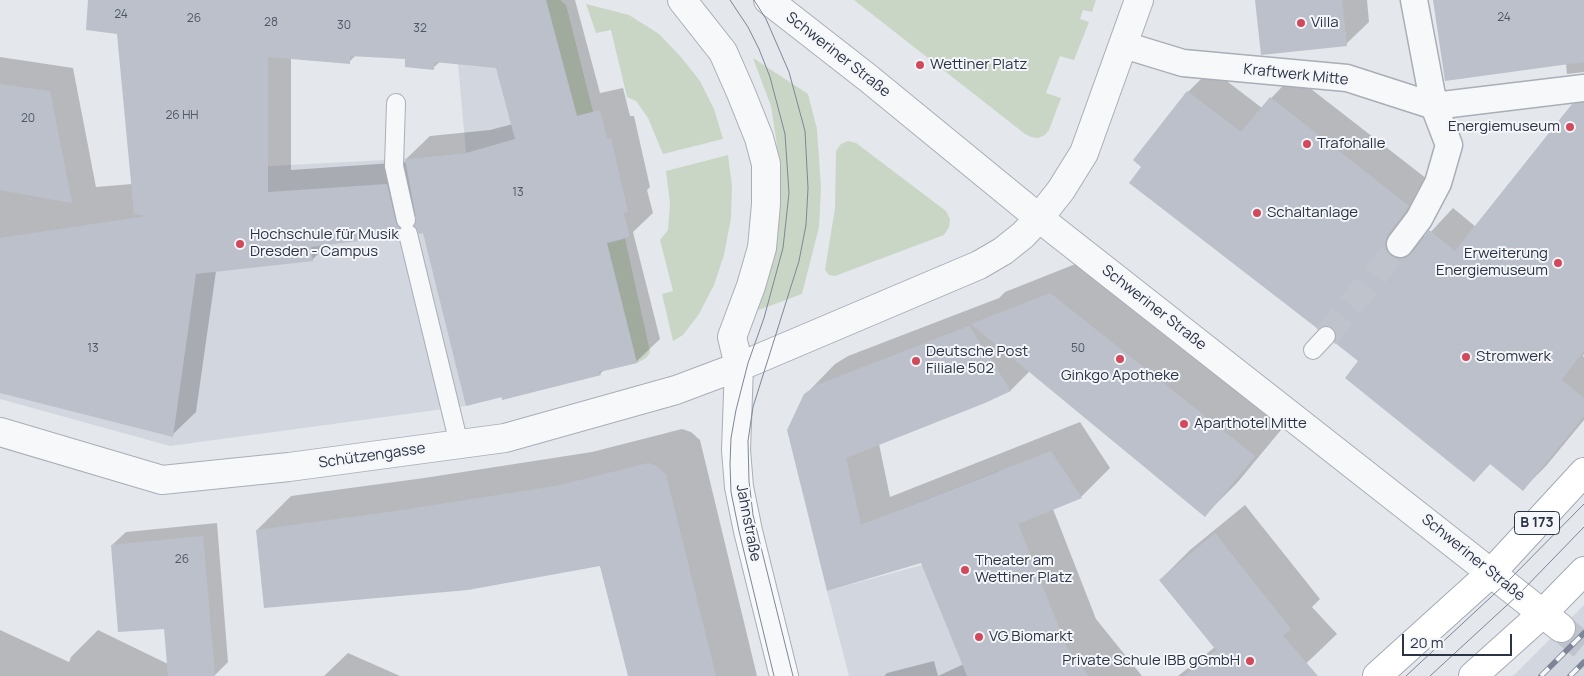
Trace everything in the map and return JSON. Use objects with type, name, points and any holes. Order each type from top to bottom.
[{"type":"main road","name":"B 173","points":[[1377,676],[1491,572],[1584,472]]},
{"type":"main road","points":[[1473,676],[1551,621],[1584,571]]},
{"type":"main road","name":"Schweriner Straße","points":[[1491,572],[1551,621]]},
{"type":"street","points":[[682,0],[723,52],[756,129],[766,164],[766,204],[762,248],[751,286],[732,337],[740,366],[979,265],[1003,251],[1023,235],[1039,218],[1060,190],[1084,153],[1139,0]]},
{"type":"street","name":"Schweriner Straße","points":[[768,0],[868,78],[1039,218],[1491,572]]},
{"type":"street","points":[[1400,244],[1419,219],[1438,184],[1449,145],[1434,106],[1414,0]]},
{"type":"street","name":"Kraftwerk Mitte","points":[[1124,45],[1183,64],[1347,78],[1434,106]]},
{"type":"street","points":[[1434,106],[1584,88]]},
{"type":"street","name":"Schützengasse","points":[[0,432],[162,480],[289,467],[515,435],[676,390],[740,366]]},
{"type":"street","name":"Jahnstraße","points":[[740,366],[736,450],[739,487],[784,676]]},
{"type":"lane","points":[[396,102],[394,166],[459,444]]},
{"type":"lane","points":[[1313,350],[1326,336]]},
{"type":"shaded area","points":[[464,0],[560,0],[566,5],[593,112],[630,237],[625,239],[650,352],[647,357],[637,363],[600,372],[601,375],[502,400],[501,397],[466,406],[170,446],[0,399],[0,257],[178,240],[173,171],[404,159],[466,153],[458,64]]},
{"type":"shaded area","points":[[998,471],[1018,524],[971,676],[849,676],[827,591],[922,565],[899,510]]},
{"type":"shaded area","points":[[1584,605],[1584,676],[1512,676],[1515,674]]},
{"type":"green space","points":[[546,0],[560,0],[566,5],[593,112],[577,115]]},
{"type":"green space","points":[[854,0],[1096,0],[1092,12],[1083,10],[1080,19],[1089,22],[1074,60],[1060,56],[1046,93],[1061,98],[1049,130],[1045,135],[1038,138],[1025,134]]},
{"type":"green space","points":[[586,4],[629,15],[659,34],[700,81],[714,109],[723,139],[663,154],[648,118],[636,101],[627,97],[611,30],[596,33]]},
{"type":"green space","points":[[753,58],[808,94],[817,129],[821,188],[819,227],[802,294],[756,311],[775,246],[780,165],[771,106]]},
{"type":"green space","points":[[848,141],[856,143],[946,211],[950,219],[949,227],[944,235],[835,276],[829,275],[825,270],[835,208],[836,151],[841,144]]},
{"type":"green space","points":[[728,155],[732,186],[731,218],[724,255],[714,285],[699,314],[683,335],[673,341],[662,294],[673,291],[660,240],[668,230],[670,203],[666,171]]},
{"type":"green space","points":[[625,239],[650,352],[647,357],[637,363],[607,244]]},
{"type":"building","points":[[88,0],[546,0],[577,116],[600,110],[607,139],[611,138],[628,212],[624,213],[630,237],[607,243],[637,363],[599,372],[601,375],[502,400],[502,397],[466,406],[423,233],[419,234],[414,226],[416,218],[405,159],[466,153],[515,139],[496,68],[434,62],[434,70],[405,67],[405,59],[350,56],[350,64],[268,57],[268,192],[387,184],[396,222],[400,228],[398,236],[311,247],[313,261],[196,274],[173,437],[0,393],[0,238],[147,216],[134,214],[117,34],[86,30]]},
{"type":"building","name":"Villa","points":[[1255,0],[1342,0],[1347,46],[1261,55]]},
{"type":"building","points":[[1433,0],[1584,0],[1584,62],[1445,81]]},
{"type":"building","points":[[0,84],[50,91],[72,203],[0,190]]},
{"type":"building","points":[[1187,91],[1241,132],[1270,97],[1409,206],[1385,242],[1386,249],[1391,256],[1399,259],[1405,258],[1412,253],[1429,230],[1455,251],[1572,104],[1584,103],[1584,351],[1561,380],[1584,398],[1584,416],[1523,491],[1490,464],[1474,482],[1345,378],[1358,361],[1334,342],[1336,333],[1333,328],[1323,326],[1318,329],[1129,183],[1141,167],[1133,160]]},
{"type":"building","points":[[1050,293],[1255,456],[1205,517],[971,324]]},
{"type":"building","points":[[969,326],[1011,391],[846,458],[861,525],[1051,451],[1082,498],[1018,524],[1067,648],[1089,676],[967,676],[921,563],[827,591],[787,430],[804,394],[817,385]]},
{"type":"building","points":[[648,463],[657,466],[666,475],[716,676],[628,676],[600,566],[468,590],[264,608],[256,530],[556,486]]},
{"type":"building","points":[[1215,533],[1291,629],[1283,636],[1318,676],[1184,676],[1216,650],[1159,580]]},
{"type":"building","points":[[203,536],[215,676],[168,676],[164,629],[118,632],[111,545]]},
{"type":"tunnel","points":[[1326,336],[1400,244]]},
{"type":"tunnel","points":[[1561,628],[1584,647]]},
{"type":"tram line","points":[[730,0],[748,27],[770,77],[785,134],[789,193],[783,248],[764,318],[748,363],[736,410],[731,438],[730,464],[731,492],[739,531],[774,676]]},
{"type":"tram line","points":[[754,0],[766,19],[789,72],[805,131],[808,188],[806,225],[799,261],[753,407],[748,441],[749,481],[753,515],[793,676]]},
{"type":"tram line","points":[[1406,676],[1505,584],[1584,504]]},
{"type":"tram line","points":[[1430,676],[1518,595],[1584,527]]},
{"type":"railway","points":[[1541,676],[1584,633]]},
{"type":"railway","points":[[1570,676],[1584,662]]},
{"type":"place","name":"Villa","points":[[1301,23]]},
{"type":"place","name":"Wettiner Platz","points":[[920,65]]},
{"type":"place","name":"Energiemuseum","points":[[1570,127]]},
{"type":"place","name":"Trafohalle","points":[[1307,144]]},
{"type":"place","name":"Schaltanlage","points":[[1257,213]]},
{"type":"place","name":"Hochschule für Musik Dresden - Campus","points":[[240,244]]},
{"type":"place","name":"Erweiterung Energiemuseum","points":[[1558,263]]},
{"type":"place","name":"Stromwerk","points":[[1466,357]]},
{"type":"place","name":"Ginkgo Apotheke","points":[[1120,359]]},
{"type":"place","name":"Deutsche Post Filiale 502","points":[[916,361]]},
{"type":"place","name":"Aparthotel Mitte","points":[[1184,424]]},
{"type":"place","name":"Theater am Wettiner Platz","points":[[965,570]]},
{"type":"place","name":"VG Biomarkt","points":[[979,637]]},
{"type":"place","name":"Private Schule IBB gGmbH","points":[[1250,661]]}]
